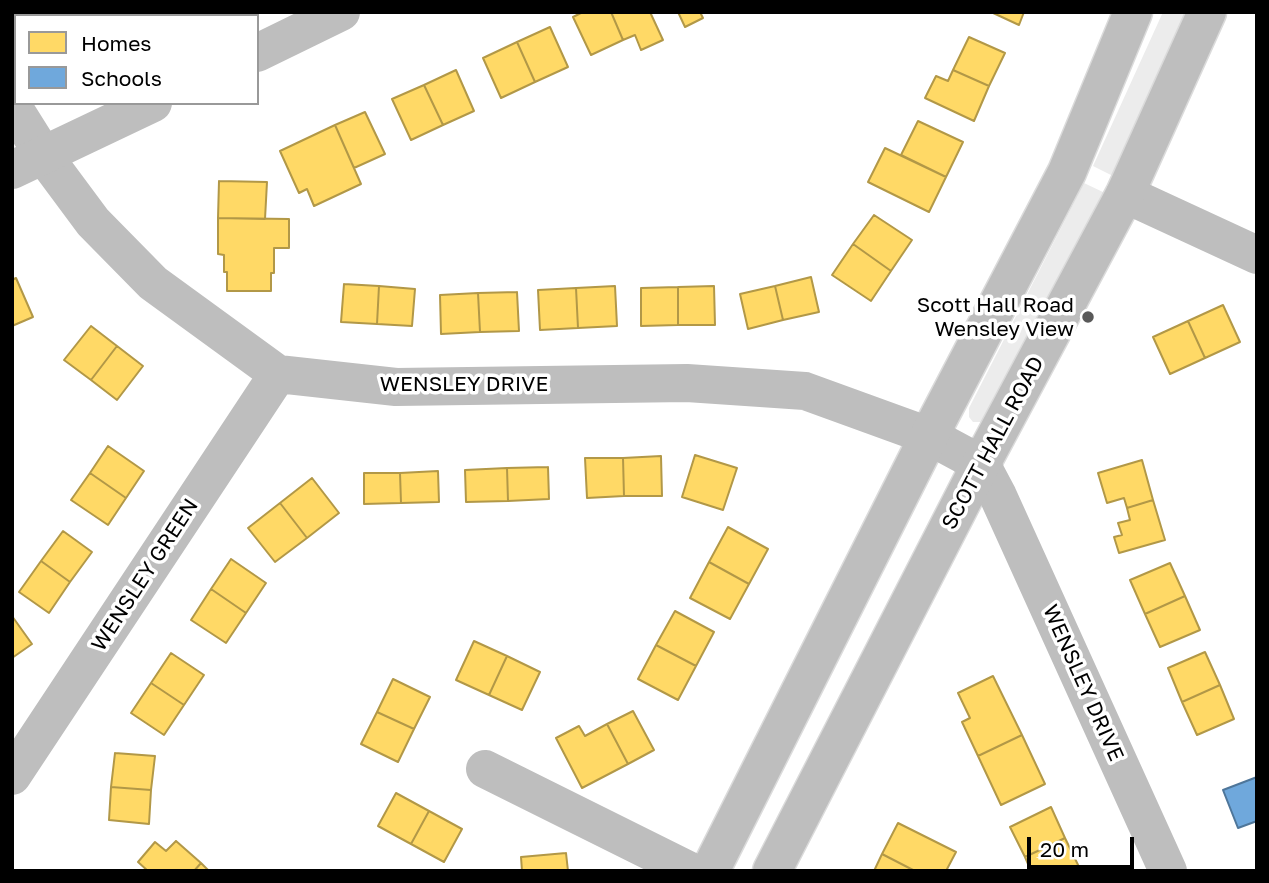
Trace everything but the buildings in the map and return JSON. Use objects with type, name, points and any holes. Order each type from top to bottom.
[{"type":"main road","points":[[259,52],[341,12]]},
{"type":"main road","points":[[710,871],[929,436],[1067,172],[1133,12]]},
{"type":"main road","name":"SCOTT HALL ROAD","points":[[772,871],[960,505],[990,480],[1125,194],[1207,12]]},
{"type":"main road","name":"WENSLEY DRIVE","points":[[12,105],[28,163],[93,222],[153,283],[278,374],[397,387],[687,383],[805,391],[929,436],[990,480],[1168,871]]},
{"type":"main road","points":[[28,163],[149,105]]},
{"type":"main road","points":[[1125,194],[1257,255]]},
{"type":"main road","name":"WENSLEY GREEN","points":[[12,776],[278,374]]},
{"type":"main road","points":[[485,769],[690,871]]},
{"type":"shaded area","points":[[1163,12],[1187,12],[1113,176],[1093,166]]},
{"type":"shaded area","points":[[1084,183],[1105,193],[984,422],[973,422],[969,417],[969,408]]},
{"type":"place","name":"Scott Hall Road Wensley View","points":[[1088,317]]}]
